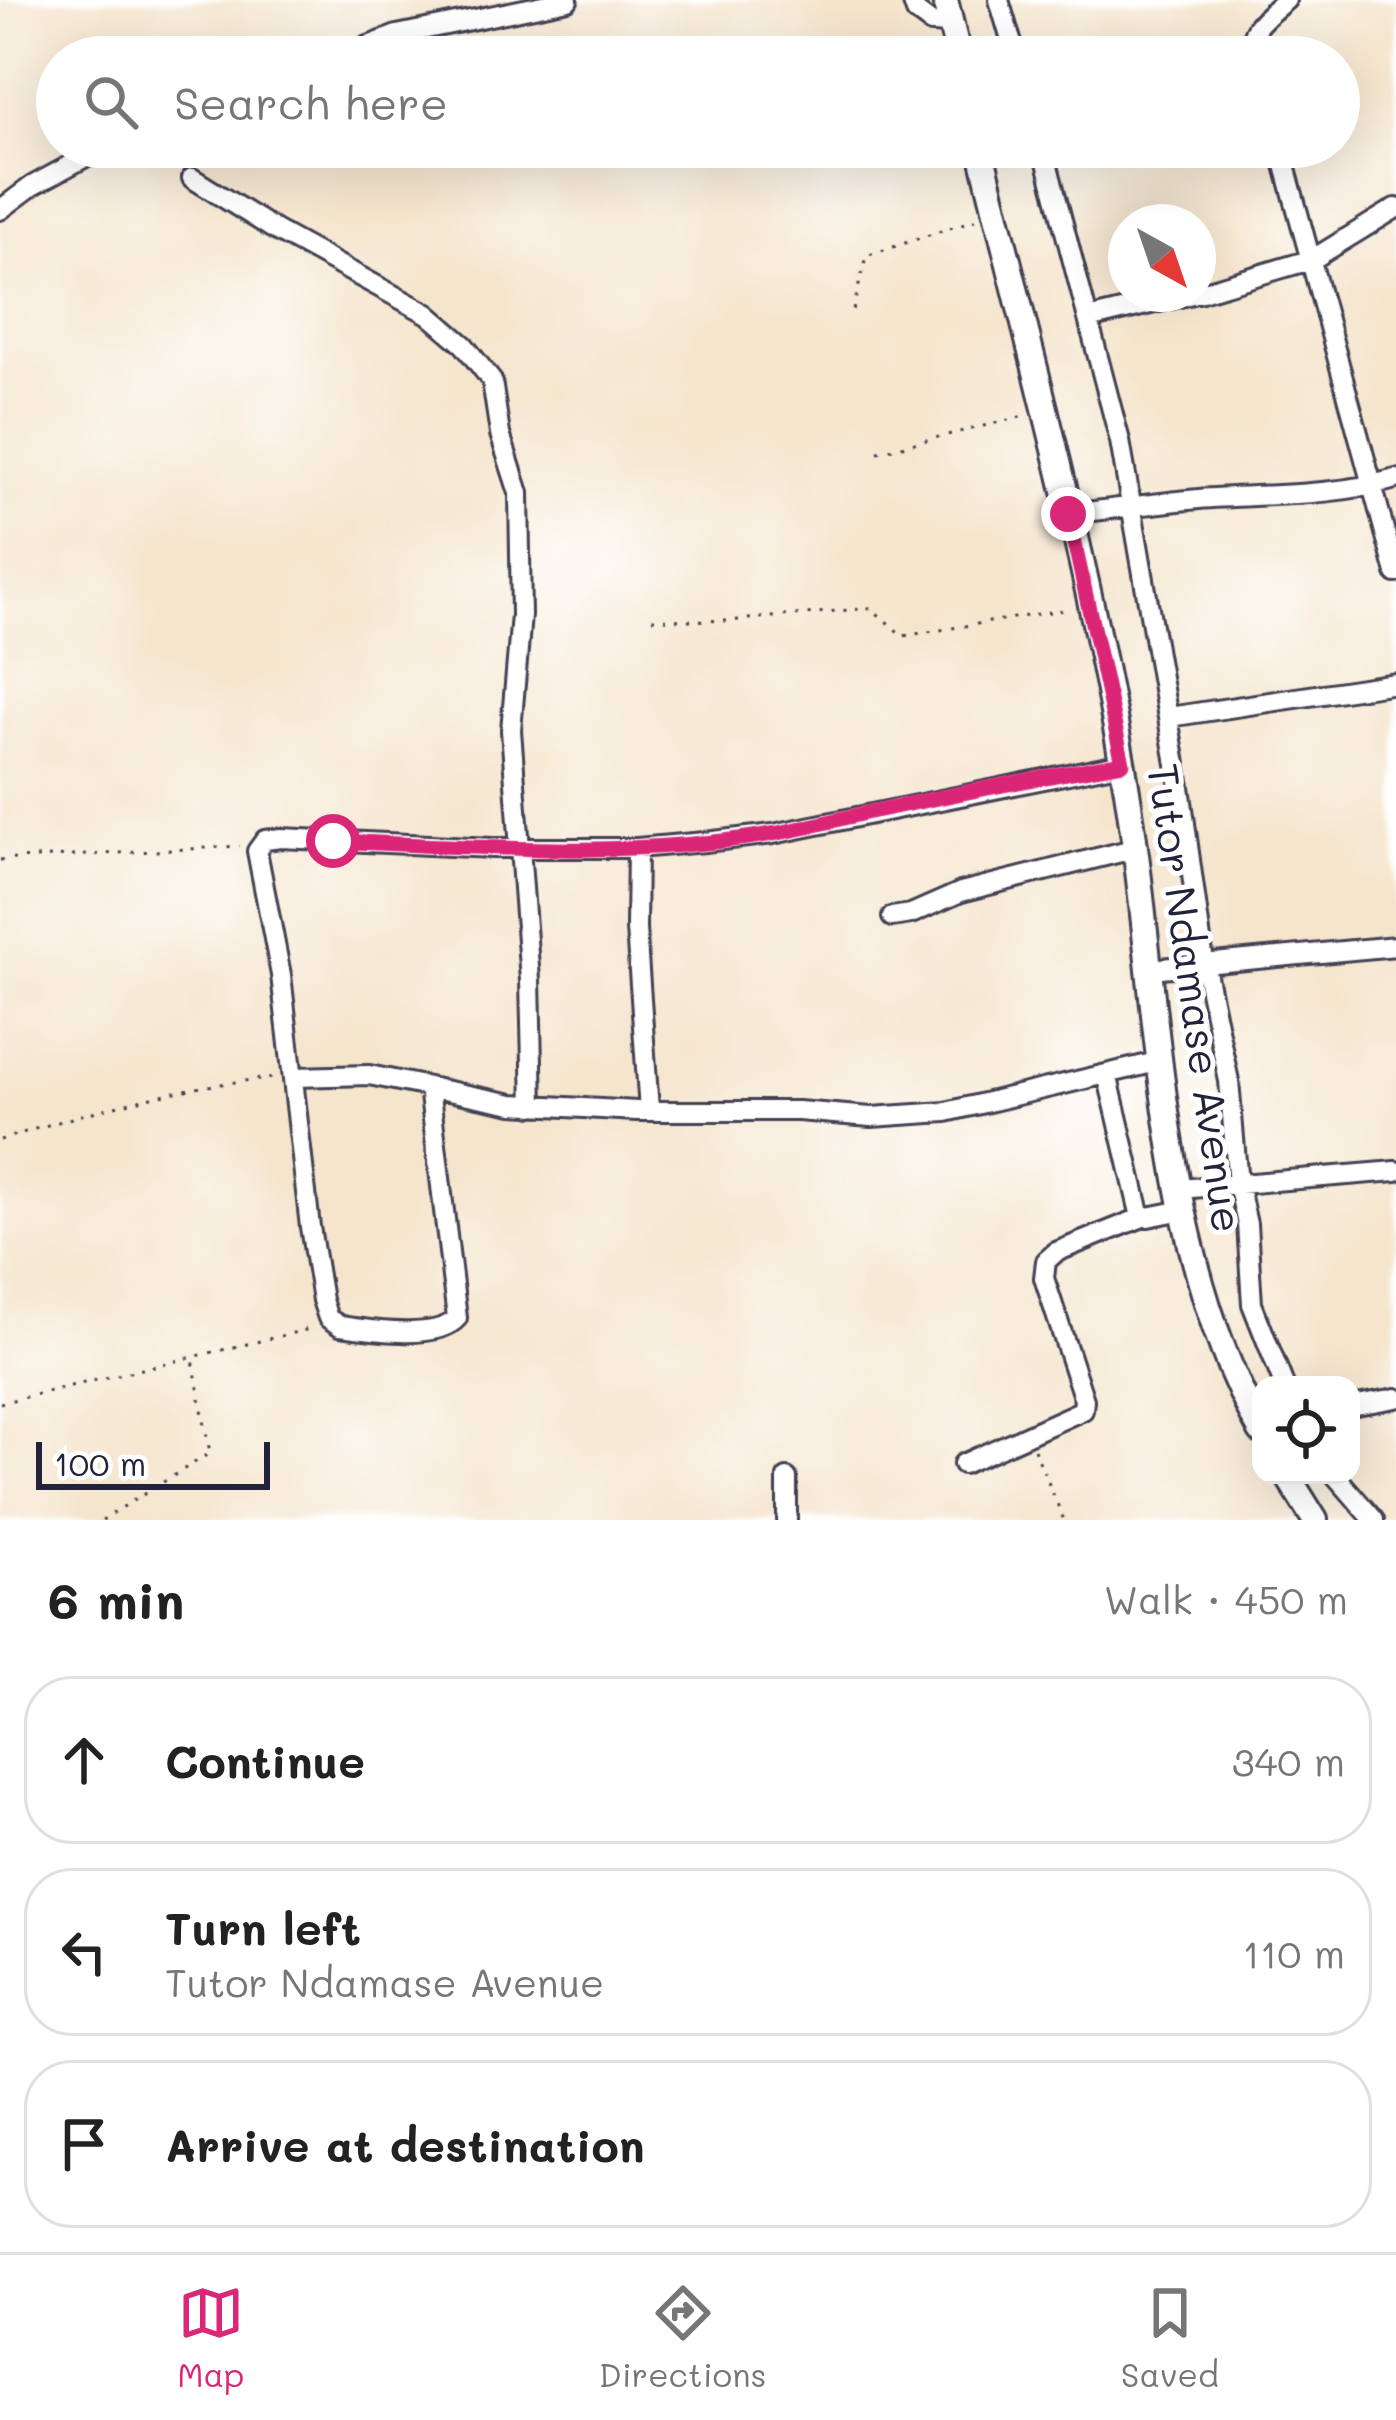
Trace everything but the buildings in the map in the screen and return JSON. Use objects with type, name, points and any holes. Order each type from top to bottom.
[{"type":"street","points":[[395,36],[568,0]]},
{"type":"street","points":[[912,0],[916,12],[931,23],[948,12]]},
{"type":"street","points":[[999,0],[1010,36]]},
{"type":"street","points":[[1251,36],[1286,0]]},
{"type":"street","points":[[0,211],[65,168]]},
{"type":"street","name":"Tutor Ndamase Avenue","points":[[985,168],[1123,763],[1182,1200],[1210,1316],[1252,1411]]},
{"type":"street","points":[[1048,168],[1133,506],[1204,962],[1229,1081],[1252,1304],[1280,1376]]},
{"type":"street","points":[[1286,168],[1396,573]]},
{"type":"street","points":[[192,178],[275,230],[428,314],[464,345],[492,381],[500,434],[519,493],[521,615],[511,730],[530,980],[533,1106]]},
{"type":"street","points":[[1216,287],[1313,259],[1396,208]]},
{"type":"street","points":[[1088,320],[1120,312]]},
{"type":"street","points":[[1068,514],[1372,485],[1396,478]]},
{"type":"street","points":[[1169,717],[1396,683]]},
{"type":"street","points":[[429,1087],[458,1318],[431,1332],[333,1323],[325,1310],[310,1226],[281,975],[256,851],[260,844],[281,838],[637,848],[772,834],[1123,763]]},
{"type":"street","points":[[637,848],[636,929],[649,1111]]},
{"type":"street","points":[[892,916],[911,914],[961,892],[1137,848]]},
{"type":"street","points":[[1150,969],[1396,946]]},
{"type":"street","points":[[295,1077],[369,1075],[533,1106],[776,1110],[871,1117],[946,1112],[1161,1061]]},
{"type":"street","points":[[1106,1074],[1143,1217]]},
{"type":"street","points":[[963,1463],[1078,1414],[1084,1405],[1044,1278],[1046,1261],[1056,1252],[1182,1200],[1238,1184],[1396,1172]]},
{"type":"street","points":[[1360,1404],[1396,1398]]},
{"type":"street","points":[[787,1478],[787,1520]]},
{"type":"street","points":[[1293,1484],[1316,1520]]},
{"type":"street","points":[[1343,1484],[1374,1520]]},
{"type":"path","points":[[853,310],[866,256],[996,213]]},
{"type":"path","points":[[878,452],[1044,411]]},
{"type":"path","points":[[652,620],[727,621],[871,608],[903,636],[1088,605]]},
{"type":"path","points":[[0,860],[260,844]]},
{"type":"path","points":[[0,1140],[127,1100],[233,1081],[295,1077]]},
{"type":"path","points":[[0,1402],[333,1323]]},
{"type":"path","points":[[102,1520],[210,1453],[193,1358]]},
{"type":"path","points":[[1029,1436],[1064,1520]]},
{"type":"route","points":[[333,841],[493,848],[637,848],[705,842],[772,834],[1123,763],[1068,514]]}]
